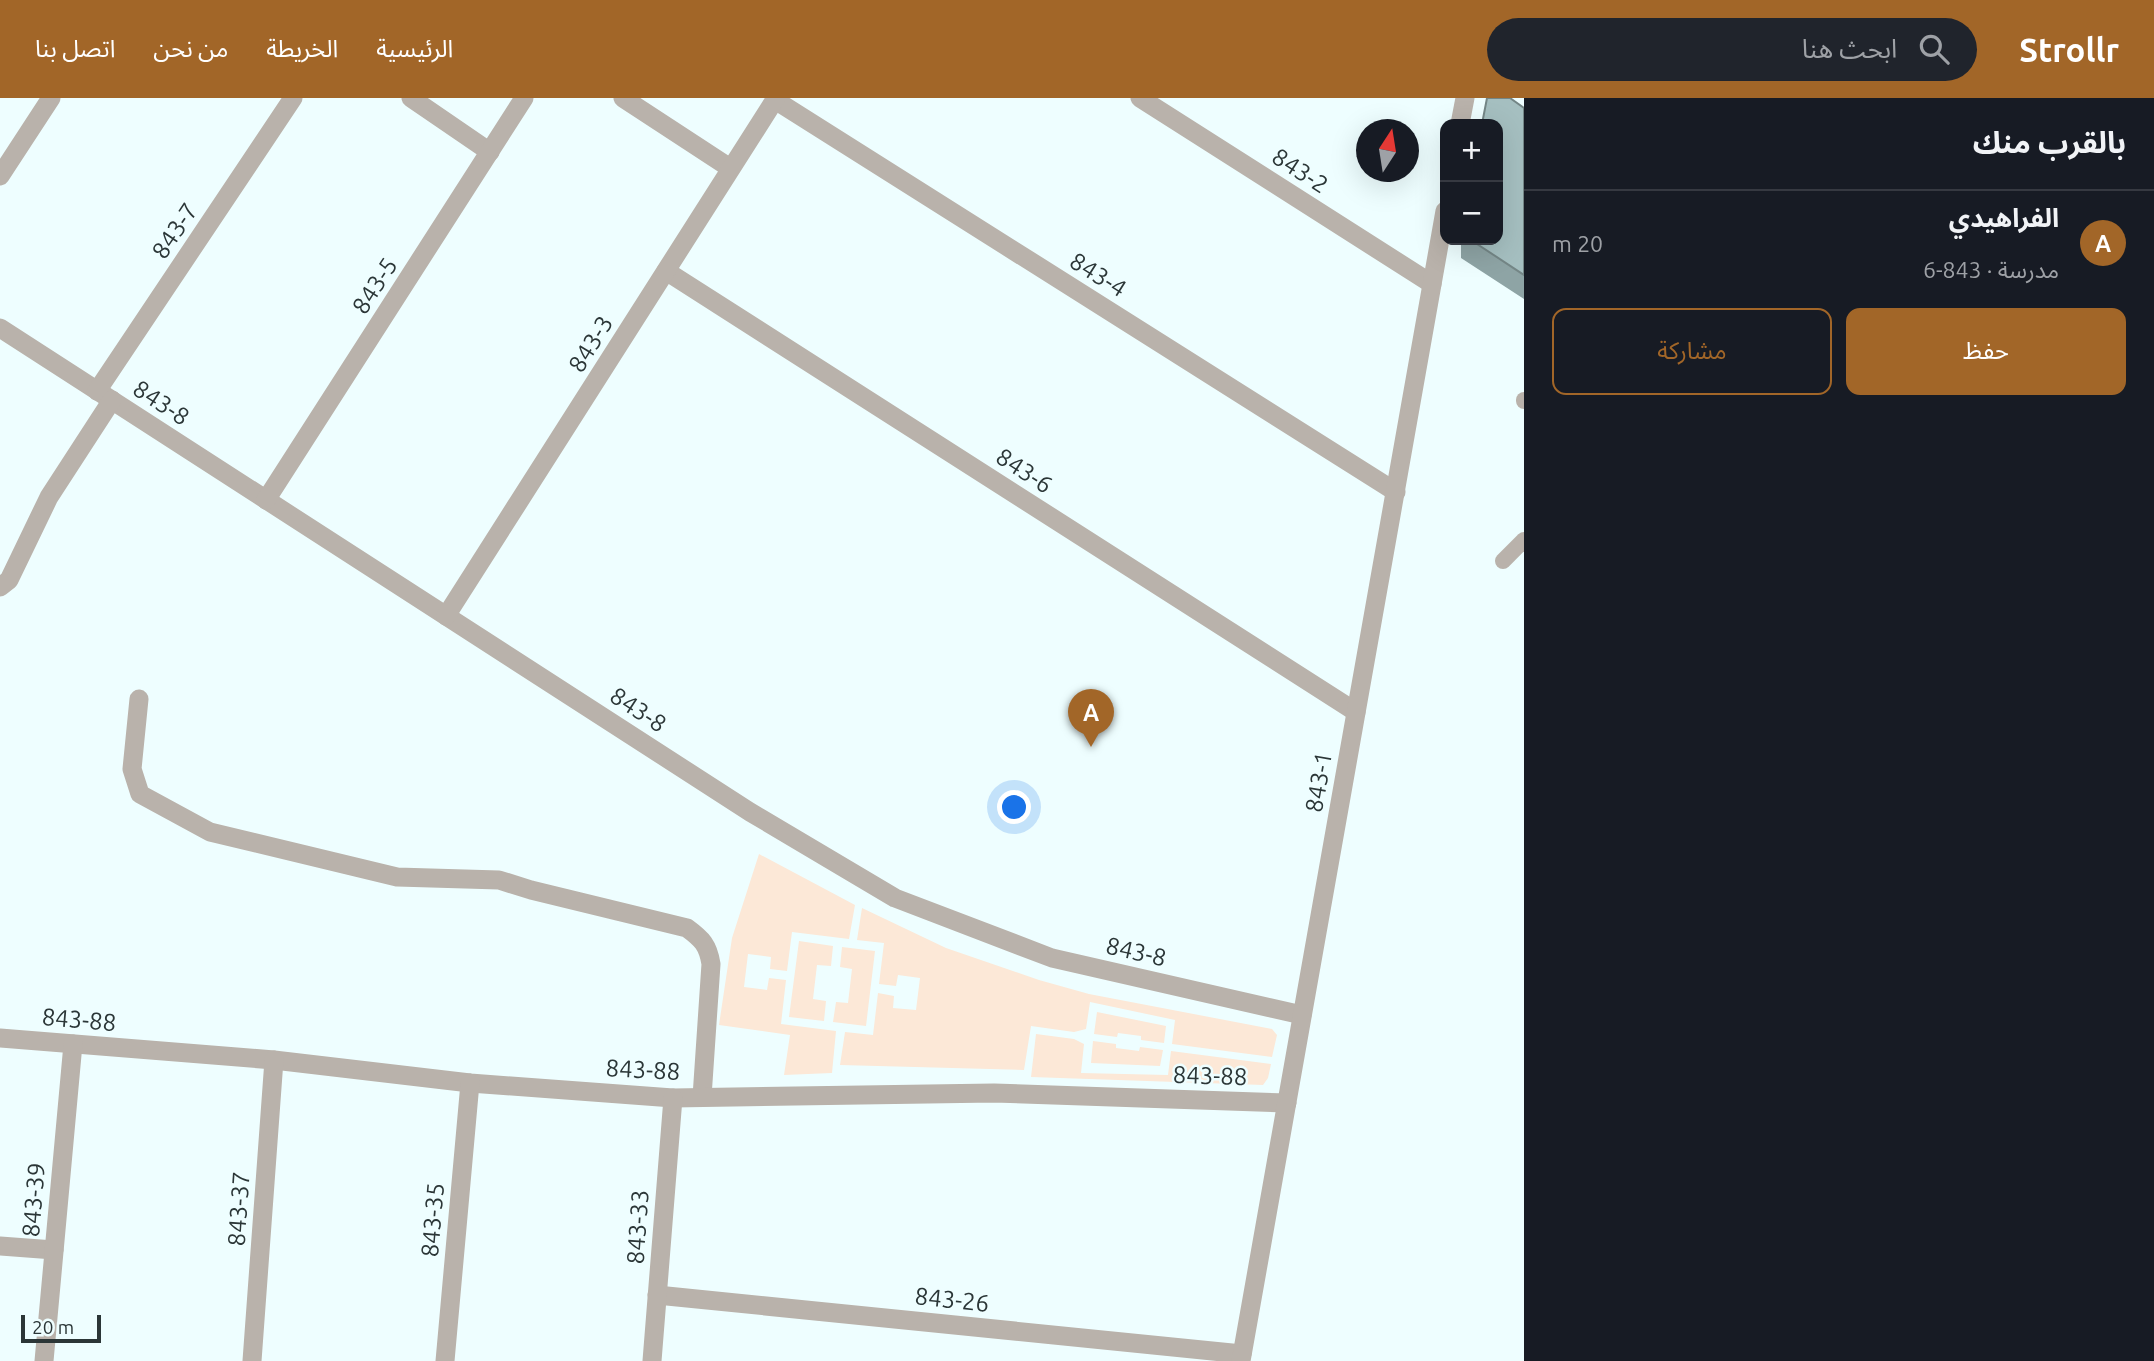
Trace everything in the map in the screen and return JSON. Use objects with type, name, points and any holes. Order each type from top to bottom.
[{"type":"street","name":"843-7","points":[[0,586],[9,580],[105,396],[293,98]]},
{"type":"street","points":[[411,98],[490,152]]},
{"type":"street","name":"843-5","points":[[266,500],[524,98]]},
{"type":"street","points":[[623,98],[730,168]]},
{"type":"street","name":"843-2","points":[[1140,98],[1432,284]]},
{"type":"street","points":[[1461,119],[1465,98]]},
{"type":"street","points":[[0,176],[48,99]]},
{"type":"street","name":"843-3","points":[[446,616],[775,99]]},
{"type":"street","name":"843-4","points":[[775,99],[1396,492]]},
{"type":"street","name":"843-1","points":[[1241,1358],[1440,239]]},
{"type":"street","name":"843-6","points":[[666,271],[1356,712]]},
{"type":"street","name":"843-8","points":[[0,328],[738,804],[895,898],[1052,958],[1302,1015]]},
{"type":"street","points":[[139,699],[132,769],[140,794],[210,832],[397,877],[499,880],[687,928],[704,940],[709,949],[711,964],[702,1097]]},
{"type":"street","name":"843-88","points":[[0,1038],[274,1060],[470,1083],[673,1098],[995,1093],[1287,1103]]},
{"type":"street","name":"843-39","points":[[44,1361],[73,1044]]},
{"type":"street","name":"843-37","points":[[252,1361],[274,1060]]},
{"type":"street","name":"843-35","points":[[445,1361],[470,1083]]},
{"type":"street","name":"843-33","points":[[652,1361],[673,1098]]},
{"type":"street","points":[[0,1246],[54,1250]]},
{"type":"street","name":"843-26","points":[[657,1295],[1241,1358]]},
{"type":"lane","points":[[1503,561],[1524,540]]},
{"type":"shaded area","points":[[759,854],[855,905],[849,939],[792,932],[787,971],[770,969],[771,957],[748,954],[744,987],[767,990],[769,978],[786,980],[781,1024],[836,1031],[832,1073],[784,1075],[790,1035],[719,1025],[732,938]]},
{"type":"shaded area","points":[[862,908],[946,948],[1039,980],[1089,994],[1272,1029],[1277,1035],[1272,1057],[1172,1044],[1175,1020],[1090,1002],[1086,1029],[1074,1032],[1031,1026],[1024,1070],[840,1065],[845,1032],[873,1035],[878,993],[894,996],[893,1008],[916,1010],[920,978],[898,975],[896,986],[879,984],[884,943],[857,940]]},
{"type":"shaded area","points":[[799,941],[833,946],[831,966],[817,965],[813,999],[826,1001],[824,1021],[789,1017]]},
{"type":"shaded area","points":[[842,947],[875,951],[866,1026],[833,1022],[836,1002],[848,1003],[852,969],[840,967]]},
{"type":"shaded area","points":[[1097,1012],[1166,1026],[1164,1043],[1118,1033],[1117,1037],[1094,1034]]},
{"type":"shaded area","points":[[1036,1034],[1074,1039],[1084,1044],[1081,1073],[1168,1075],[1171,1051],[1271,1064],[1268,1078],[1263,1085],[1031,1077]]},
{"type":"shaded area","points":[[1093,1041],[1139,1051],[1140,1047],[1163,1050],[1160,1066],[1091,1063]]},
{"type":"building","points":[[1487,98],[1510,98],[1524,108],[1524,275],[1479,245],[1503,245],[1503,119],[1483,119]]},
{"type":"place","name":"الفراهيدي","points":[[1091,747]]}]
